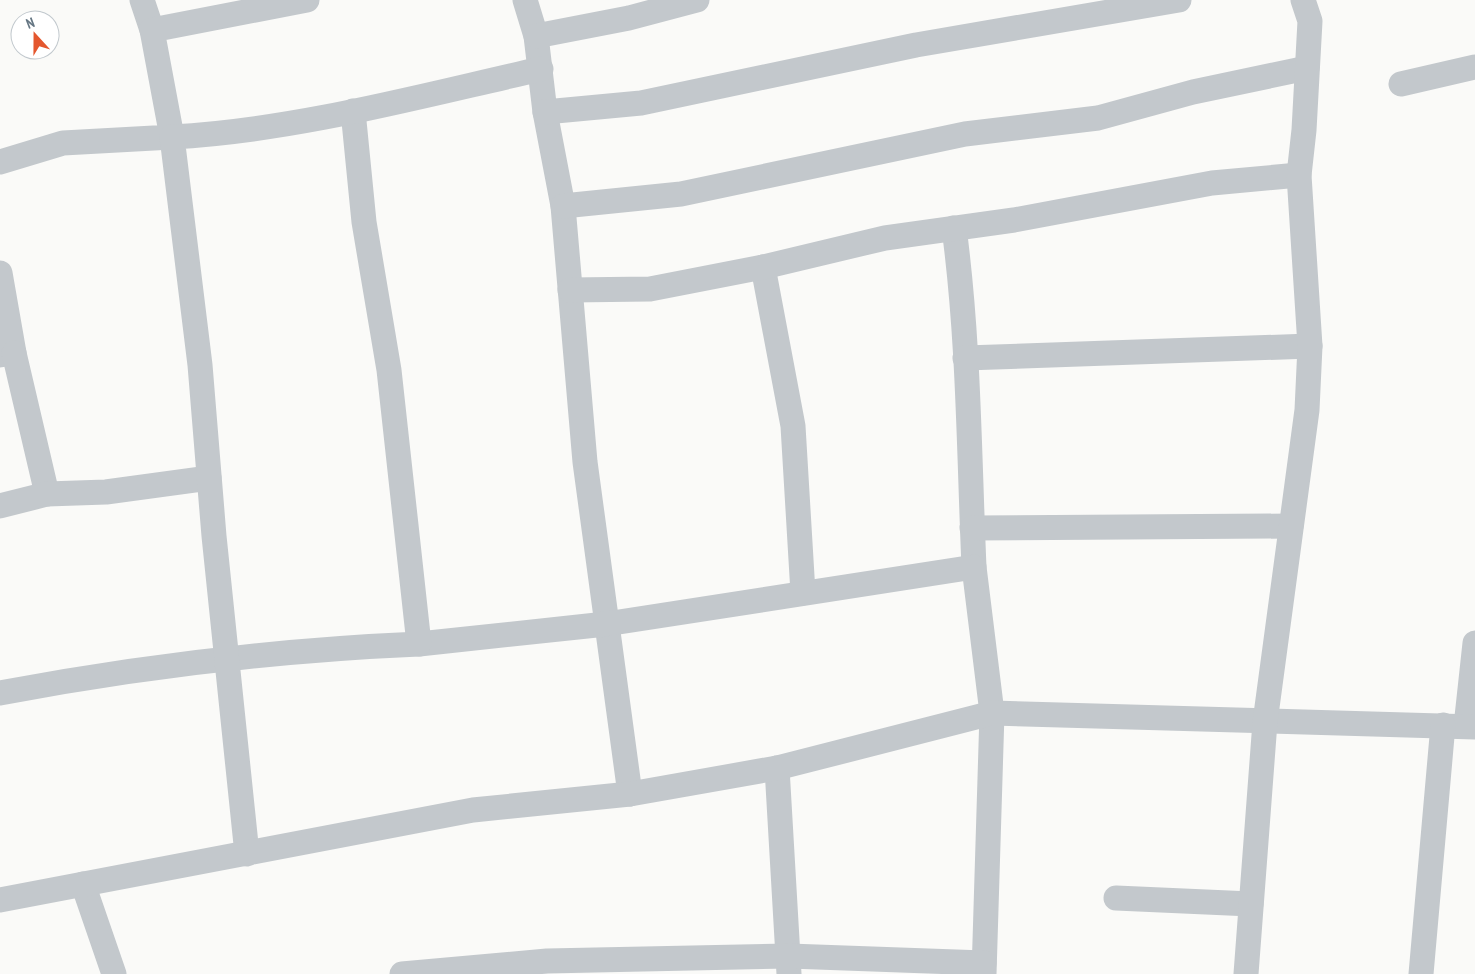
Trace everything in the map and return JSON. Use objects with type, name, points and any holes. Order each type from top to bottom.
[{"type":"street","points":[[142,0],[152,30],[172,137],[200,365],[209,478],[247,854]]},
{"type":"street","points":[[152,30],[307,0]]},
{"type":"street","points":[[525,0],[536,36],[545,112],[563,206],[585,462],[630,794]]},
{"type":"street","points":[[536,36],[628,18],[698,0]]},
{"type":"street","points":[[545,112],[641,103],[916,45],[1179,0]]},
{"type":"street","points":[[1246,974],[1265,722],[1307,410],[1310,346],[1299,175],[1304,130],[1310,21],[1303,0]]},
{"type":"street","points":[[563,206],[681,194],[965,134],[1098,118],[1193,92],[1307,68]]},
{"type":"street","points":[[1401,84],[1475,68]]},
{"type":"street","points":[[0,162],[62,143],[215,135],[353,111],[541,69]]},
{"type":"street","points":[[353,111],[364,222],[389,370],[419,644]]},
{"type":"street","points":[[570,290],[650,289],[763,267],[885,238],[1014,220],[1212,183],[1299,175]]},
{"type":"street","points":[[402,974],[542,968],[789,965],[984,969],[992,713],[974,566],[960,273],[954,228]]},
{"type":"street","points":[[763,267],[793,426],[803,593]]},
{"type":"street","points":[[0,273],[7,354],[47,494]]},
{"type":"street","points":[[965,358],[1310,346]]},
{"type":"street","points":[[0,506],[47,494],[106,492],[209,478]]},
{"type":"street","points":[[972,528],[1291,526]]},
{"type":"street","points":[[0,692],[82,677],[227,659],[341,647],[419,644],[606,624],[974,566]]},
{"type":"street","points":[[1421,974],[1475,643]]},
{"type":"street","points":[[0,900],[473,810],[630,794],[777,768],[992,713],[1461,726]]},
{"type":"street","points":[[777,768],[789,965]]},
{"type":"street","points":[[83,884],[114,974]]},
{"type":"street","points":[[1116,898],[1251,904]]}]
